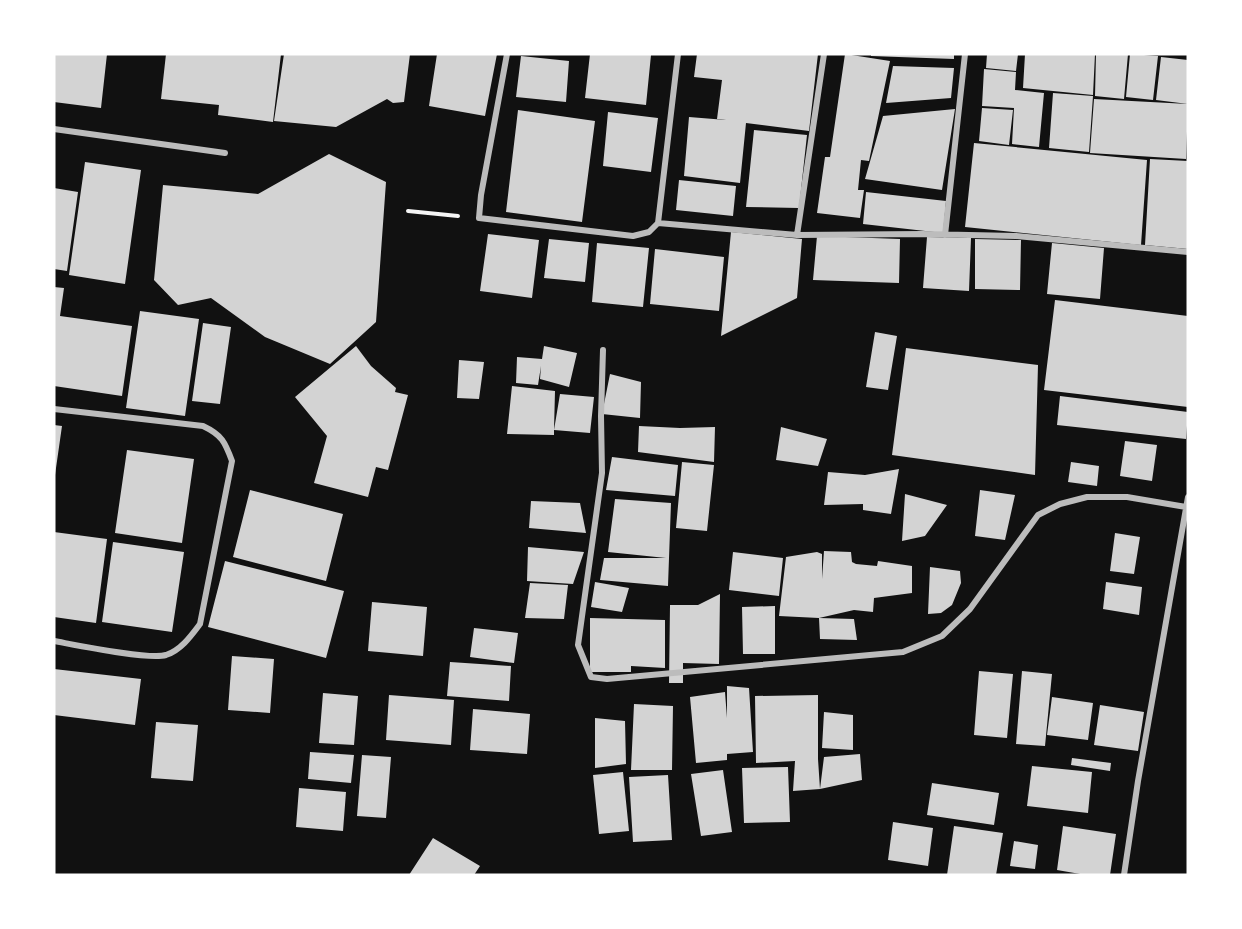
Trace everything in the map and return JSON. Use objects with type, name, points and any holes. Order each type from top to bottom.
[{"type":"street","points":[[507,54],[481,195],[479,218],[633,236],[649,232],[658,223],[678,54]]},
{"type":"street","points":[[797,235],[824,54]]},
{"type":"street","points":[[945,235],[965,54]]},
{"type":"street","points":[[54,129],[225,153]]},
{"type":"street","points":[[658,223],[797,235],[1027,237],[1188,252]]},
{"type":"street","points":[[603,350],[602,473],[578,645],[591,677],[607,679],[903,652],[942,636],[970,609],[1038,515],[1060,504],[1087,497],[1127,497],[1186,507]]},
{"type":"street","points":[[54,409],[203,426],[217,433],[226,444],[232,461],[200,624],[187,641],[165,655],[142,655],[54,641]]},
{"type":"street","points":[[1124,875],[1138,781],[1188,497]]},
{"type":"path","points":[[408,212],[479,218]]},
{"type":"building","points":[[54,54],[107,54],[101,108],[54,102]]},
{"type":"building","points":[[166,54],[281,54],[273,122],[218,115],[219,105],[161,99]]},
{"type":"building","points":[[284,54],[410,54],[404,102],[393,103],[387,99],[336,127],[274,121]]},
{"type":"building","points":[[437,54],[497,54],[485,116],[429,106]]},
{"type":"building","points":[[590,54],[651,55],[646,105],[585,98]]},
{"type":"building","points":[[697,54],[818,54],[809,131],[746,123],[740,183],[684,176],[689,117],[726,120],[717,119],[722,80],[694,77]]},
{"type":"building","points":[[845,54],[890,61],[869,161],[861,160],[858,190],[864,190],[860,218],[817,213],[825,157],[830,157]]},
{"type":"building","points":[[871,54],[954,54],[954,59],[871,56]]},
{"type":"building","points":[[987,54],[1018,54],[1016,71],[986,68]]},
{"type":"building","points":[[1025,54],[1095,54],[1093,95],[1023,88]]},
{"type":"building","points":[[1096,54],[1128,54],[1124,99],[1095,96]]},
{"type":"building","points":[[1130,54],[1158,56],[1153,100],[1126,97]]},
{"type":"building","points":[[521,56],[569,61],[566,102],[516,97]]},
{"type":"building","points":[[1161,57],[1188,60],[1188,104],[1156,100]]},
{"type":"building","points":[[893,66],[954,68],[951,98],[886,103]]},
{"type":"building","points":[[984,69],[1016,72],[1015,90],[1044,93],[1039,147],[1012,144],[1014,108],[982,106]]},
{"type":"building","points":[[1053,93],[1093,96],[1089,152],[1049,148]]},
{"type":"building","points":[[1094,99],[1188,104],[1186,159],[1090,153]]},
{"type":"building","points":[[982,108],[1013,110],[1009,145],[979,141]]},
{"type":"building","points":[[955,109],[942,190],[865,179],[883,116]]},
{"type":"building","points":[[518,110],[595,121],[582,222],[506,212]]},
{"type":"building","points":[[608,112],[658,118],[651,172],[603,166]]},
{"type":"building","points":[[754,130],[807,135],[799,208],[746,207]]},
{"type":"building","points":[[974,143],[1147,160],[1141,245],[965,227]]},
{"type":"building","points":[[329,154],[386,182],[376,322],[330,364],[265,337],[211,298],[178,305],[154,280],[163,185],[258,194]]},
{"type":"building","points":[[1150,159],[1188,161],[1188,249],[1145,245]]},
{"type":"building","points":[[85,162],[141,170],[125,284],[69,275]]},
{"type":"building","points":[[679,180],[736,186],[733,216],[676,210]]},
{"type":"building","points":[[54,188],[78,192],[67,271],[54,269]]},
{"type":"building","points":[[866,192],[946,201],[943,233],[863,224]]},
{"type":"building","points":[[731,232],[802,239],[797,298],[721,336]]},
{"type":"building","points":[[488,234],[539,240],[532,298],[480,291]]},
{"type":"building","points":[[817,236],[900,239],[899,283],[813,280]]},
{"type":"building","points":[[927,237],[971,238],[969,291],[923,288]]},
{"type":"building","points":[[549,239],[589,243],[585,282],[544,278]]},
{"type":"building","points":[[975,239],[1021,240],[1020,290],[975,289]]},
{"type":"building","points":[[597,243],[649,248],[643,307],[592,302]]},
{"type":"building","points":[[1052,243],[1104,248],[1100,299],[1047,294]]},
{"type":"building","points":[[655,249],[724,257],[719,311],[650,304]]},
{"type":"building","points":[[54,287],[64,288],[60,316],[132,326],[122,396],[54,386]]},
{"type":"building","points":[[1055,300],[1188,316],[1188,407],[1044,390]]},
{"type":"building","points":[[140,311],[199,319],[185,416],[126,408]]},
{"type":"building","points":[[203,323],[231,327],[220,404],[192,401]]},
{"type":"building","points":[[875,332],[897,336],[888,390],[866,387]]},
{"type":"building","points":[[356,346],[371,366],[396,388],[395,392],[408,395],[388,470],[376,467],[368,497],[314,483],[327,436],[295,397]]},
{"type":"building","points":[[544,346],[577,353],[569,387],[540,379],[541,366],[538,385],[516,383],[517,357],[542,359]]},
{"type":"building","points":[[906,348],[1038,365],[1035,475],[892,455]]},
{"type":"building","points":[[459,360],[484,362],[479,399],[457,398]]},
{"type":"building","points":[[610,374],[641,382],[640,418],[602,414]]},
{"type":"building","points":[[512,386],[555,391],[554,435],[507,434]]},
{"type":"building","points":[[560,394],[594,397],[590,433],[554,430]]},
{"type":"building","points":[[1060,396],[1188,412],[1186,439],[1057,425]]},
{"type":"building","points":[[54,425],[62,426],[55,475],[54,475]]},
{"type":"building","points":[[639,426],[715,427],[714,462],[638,452]]},
{"type":"building","points":[[781,427],[827,439],[818,466],[776,460]]},
{"type":"building","points":[[1125,441],[1157,445],[1152,481],[1120,476]]},
{"type":"building","points":[[127,450],[194,459],[182,543],[115,533]]},
{"type":"building","points":[[612,457],[678,465],[675,496],[606,490]]},
{"type":"building","points":[[682,462],[714,465],[707,531],[676,528]]},
{"type":"building","points":[[1071,462],[1099,466],[1097,486],[1068,482]]},
{"type":"building","points":[[899,469],[891,514],[863,510],[863,504],[824,505],[828,472],[865,475]]},
{"type":"building","points":[[250,490],[343,514],[326,581],[233,557]]},
{"type":"building","points":[[980,490],[1015,495],[1005,540],[975,536]]},
{"type":"building","points":[[905,494],[947,505],[925,536],[902,541]]},
{"type":"building","points":[[615,499],[671,503],[668,586],[600,580],[604,558],[666,558],[608,552]]},
{"type":"building","points":[[531,501],[580,503],[586,533],[529,528]]},
{"type":"building","points":[[54,532],[107,539],[96,623],[54,617]]},
{"type":"building","points":[[1115,533],[1140,537],[1134,574],[1110,571]]},
{"type":"building","points":[[113,542],[184,552],[172,632],[102,622]]},
{"type":"building","points":[[528,547],[584,552],[573,584],[527,581]]},
{"type":"building","points":[[824,551],[851,552],[852,562],[856,564],[877,566],[878,561],[912,566],[912,593],[874,598],[873,612],[854,610],[819,618],[779,616],[786,557],[817,552],[822,554],[822,579]]},
{"type":"building","points":[[733,552],[783,558],[779,596],[729,590]]},
{"type":"building","points":[[225,561],[344,591],[326,658],[208,627]]},
{"type":"building","points":[[930,567],[960,571],[961,583],[952,605],[941,613],[928,614]]},
{"type":"building","points":[[595,582],[629,588],[622,612],[591,607]]},
{"type":"building","points":[[1106,582],[1142,587],[1139,615],[1103,609]]},
{"type":"building","points":[[530,583],[568,585],[564,619],[525,618]]},
{"type":"building","points":[[720,594],[719,664],[683,663],[683,683],[669,683],[670,605],[698,605]]},
{"type":"building","points":[[372,602],[427,607],[423,656],[368,651]]},
{"type":"building","points":[[775,606],[775,654],[743,654],[742,607]]},
{"type":"building","points":[[590,618],[665,620],[665,668],[631,666],[631,672],[590,672]]},
{"type":"building","points":[[819,618],[854,619],[857,640],[820,639]]},
{"type":"building","points":[[474,628],[518,633],[514,663],[470,657]]},
{"type":"building","points":[[232,656],[274,659],[270,713],[228,710]]},
{"type":"building","points":[[450,662],[511,666],[509,701],[447,696]]},
{"type":"building","points":[[54,669],[141,679],[135,725],[54,715]]},
{"type":"building","points":[[979,671],[1013,674],[1007,738],[974,735]]},
{"type":"building","points":[[1022,671],[1052,674],[1045,746],[1016,744]]},
{"type":"building","points":[[727,686],[749,688],[753,752],[727,754],[727,760],[696,763],[690,697],[725,692],[727,718]]},
{"type":"building","points":[[323,693],[358,696],[354,745],[319,743]]},
{"type":"building","points":[[389,695],[454,700],[451,745],[386,740]]},
{"type":"building","points":[[818,695],[820,789],[793,791],[795,761],[756,763],[755,696]]},
{"type":"building","points":[[1052,697],[1093,703],[1088,740],[1047,735]]},
{"type":"building","points":[[634,704],[673,706],[672,770],[631,770]]},
{"type":"building","points":[[1100,705],[1144,712],[1138,751],[1094,745]]},
{"type":"building","points":[[473,709],[530,714],[527,754],[470,750]]},
{"type":"building","points":[[824,712],[853,715],[853,750],[822,748]]},
{"type":"building","points":[[595,718],[625,721],[626,764],[595,768]]},
{"type":"building","points":[[156,722],[198,725],[193,781],[151,778]]},
{"type":"building","points":[[310,752],[354,755],[351,783],[308,779]]},
{"type":"building","points":[[860,754],[862,780],[820,789],[824,757]]},
{"type":"building","points":[[362,755],[391,757],[386,818],[357,816]]},
{"type":"building","points":[[1072,758],[1111,763],[1110,771],[1071,765]]},
{"type":"building","points":[[1032,766],[1092,772],[1088,813],[1027,806]]},
{"type":"building","points":[[788,767],[790,822],[744,823],[742,768]]},
{"type":"building","points":[[723,770],[732,832],[701,836],[691,774]]},
{"type":"building","points":[[623,772],[629,831],[599,834],[593,775]]},
{"type":"building","points":[[668,775],[672,840],[633,842],[629,777]]},
{"type":"building","points":[[932,783],[999,793],[994,825],[927,815]]},
{"type":"building","points":[[299,788],[346,792],[343,831],[296,827]]},
{"type":"building","points":[[893,822],[933,828],[928,866],[888,860]]},
{"type":"building","points":[[954,826],[1003,833],[996,875],[947,875]]},
{"type":"building","points":[[1063,826],[1116,834],[1110,875],[1086,875],[1057,870]]},
{"type":"building","points":[[433,838],[480,866],[474,875],[409,875]]},
{"type":"building","points":[[1014,841],[1038,845],[1035,869],[1010,866]]}]
